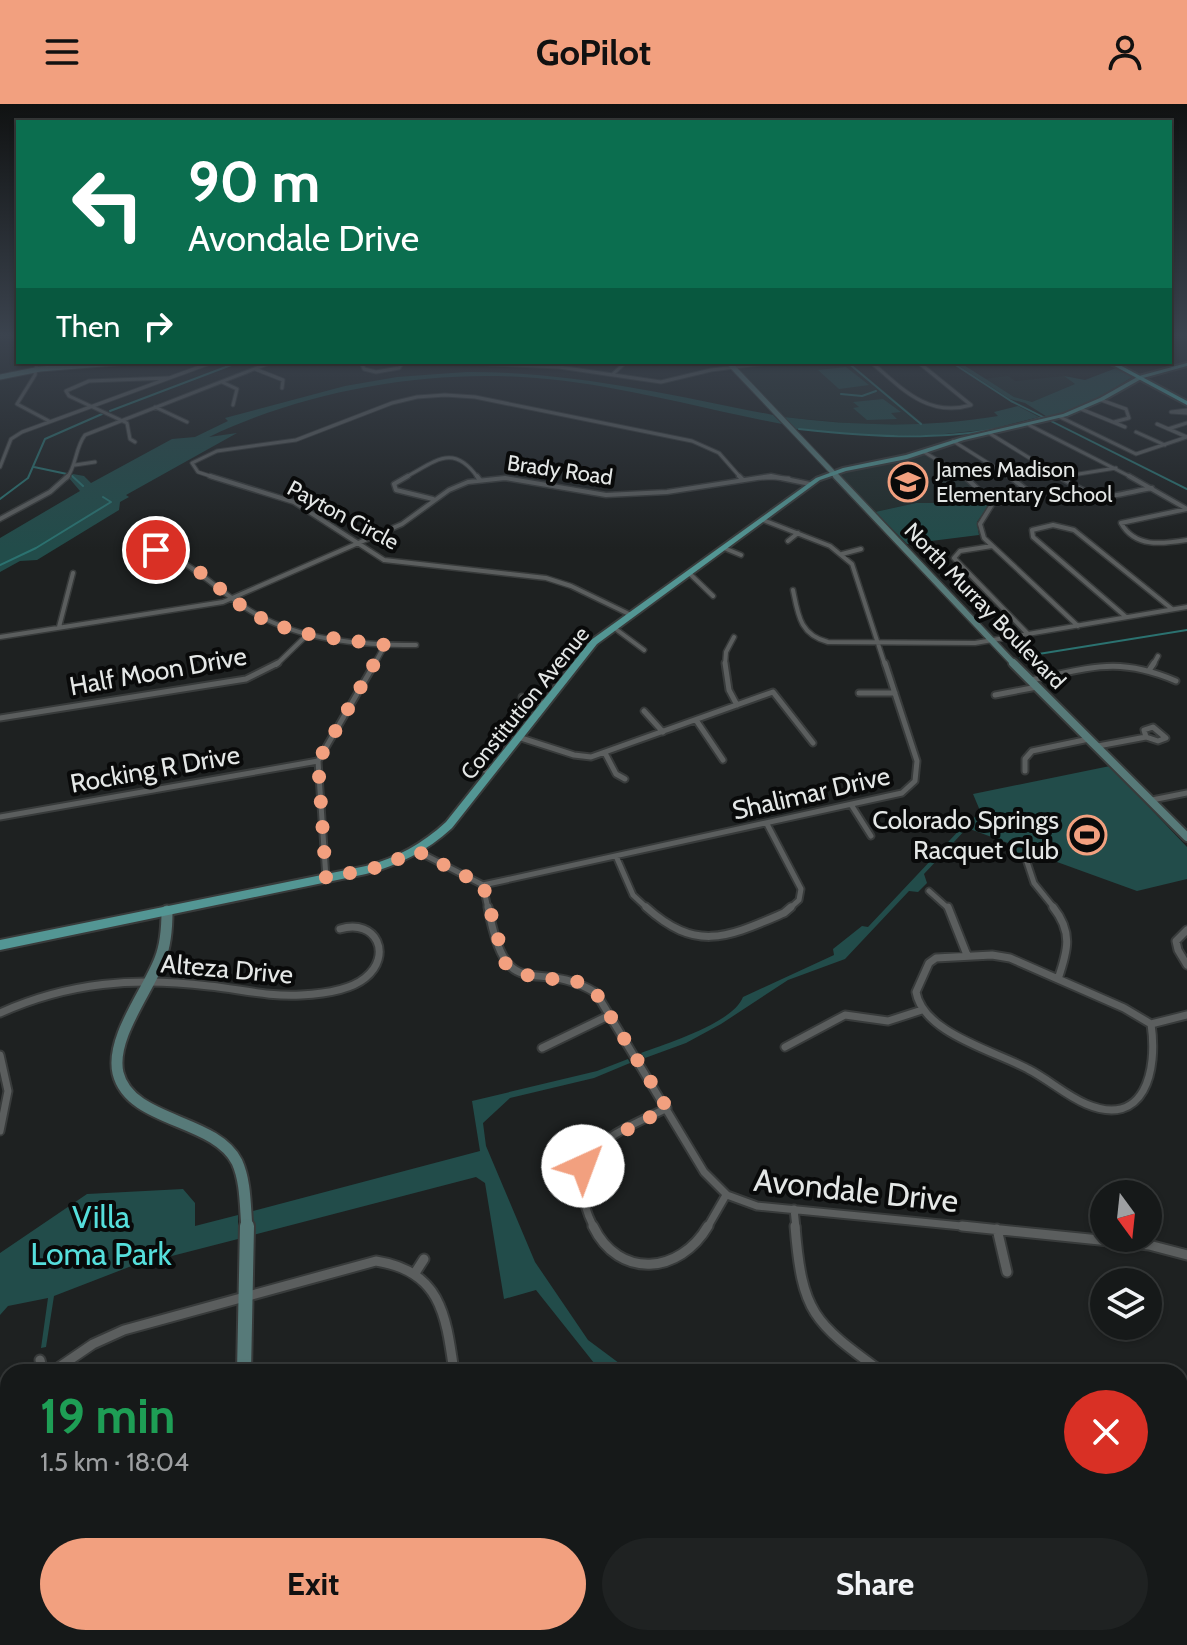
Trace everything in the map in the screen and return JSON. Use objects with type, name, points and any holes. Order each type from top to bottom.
[{"type":"main road","name":"North Murray Boulevard","points":[[769,406],[1037,687],[1187,837]]},
{"type":"main road","name":"Constitution Avenue","points":[[0,945],[379,867],[417,851],[449,825],[589,648],[613,627],[814,482],[832,473],[924,452],[953,441],[1058,418],[1088,406]]},
{"type":"main road","points":[[814,482],[824,464]]},
{"type":"main road","points":[[167,911],[164,947],[119,1049],[118,1076],[132,1096],[213,1137],[236,1159],[245,1186],[244,1364]]},
{"type":"street","points":[[21,406],[49,421]]},
{"type":"street","points":[[0,467],[15,436],[91,406],[128,424],[130,439],[135,442]]},
{"type":"street","points":[[0,519],[62,481],[75,465],[82,437],[158,406]]},
{"type":"street","name":"Payton Circle","points":[[380,406],[287,443],[206,454],[192,463],[193,468],[294,502],[376,556],[402,564],[553,580],[631,615]]},
{"type":"street","name":"Payton Circle","points":[[519,406],[700,443],[724,458],[743,480]]},
{"type":"street","points":[[927,406],[944,410],[966,406]]},
{"type":"street","points":[[1114,422],[1129,418],[1126,409],[1117,406]]},
{"type":"street","points":[[155,407],[187,422]]},
{"type":"street","points":[[1081,409],[1125,427]]},
{"type":"street","points":[[1058,418],[1136,454],[1187,437]]},
{"type":"street","points":[[1168,429],[1187,423]]},
{"type":"street","points":[[1157,424],[1187,437]]},
{"type":"street","points":[[1029,425],[1116,468],[1187,509]]},
{"type":"street","points":[[1136,432],[1165,445]]},
{"type":"street","points":[[989,433],[1078,491],[1095,496],[1152,488]]},
{"type":"street","points":[[924,452],[963,474],[993,503],[1026,501],[1033,495],[999,467],[953,441]]},
{"type":"street","points":[[0,448],[8,447]]},
{"type":"street","points":[[70,455],[77,454]]},
{"type":"street","points":[[433,499],[396,490],[394,484],[434,460],[455,456],[465,459],[480,480]]},
{"type":"street","points":[[75,465],[95,462]]},
{"type":"street","points":[[1060,477],[1116,468]]},
{"type":"street","name":"Brady Road","points":[[0,637],[202,606],[232,598],[408,521],[450,488],[480,480],[520,478],[609,495],[782,476],[814,482]]},
{"type":"street","points":[[993,503],[980,524],[982,534],[1078,626]]},
{"type":"street","points":[[1187,509],[1122,522],[1122,528],[1133,537],[1155,544],[1187,540]]},
{"type":"street","points":[[763,520],[826,544],[842,554],[861,549]]},
{"type":"street","points":[[1126,617],[1033,537],[1032,530],[1061,526],[1074,530],[1172,610]]},
{"type":"street","points":[[788,541],[798,533]]},
{"type":"street","points":[[992,546],[960,551],[954,558],[1029,634]]},
{"type":"street","points":[[724,548],[741,555]]},
{"type":"street","points":[[156,550],[190,562],[232,598],[262,618],[308,634],[385,645],[416,645]]},
{"type":"street","name":"Shalimar Drive","points":[[483,885],[897,796],[909,789],[918,776],[917,761],[854,567],[842,554]]},
{"type":"street","points":[[59,627],[73,573]]},
{"type":"street","points":[[689,573],[713,596]]},
{"type":"street","points":[[793,590],[802,629],[809,636],[828,642],[968,643],[1187,607]]},
{"type":"street","points":[[613,627],[644,650]]},
{"type":"street","name":"Half Moon Drive","points":[[0,718],[246,679],[272,668],[308,634]]},
{"type":"street","points":[[734,637],[724,649],[726,685],[729,696],[737,705]]},
{"type":"street","points":[[326,878],[318,761],[385,645]]},
{"type":"street","points":[[1150,669],[1158,656]]},
{"type":"street","points":[[1031,680],[1097,664],[1129,664],[1150,669],[1176,681]]},
{"type":"street","points":[[995,695],[1037,687]]},
{"type":"street","points":[[518,737],[578,756],[605,753],[773,692],[813,743]]},
{"type":"street","points":[[859,693],[895,693]]},
{"type":"street","points":[[522,697],[545,704]]},
{"type":"street","points":[[644,711],[663,732]]},
{"type":"street","points":[[696,720],[723,760]]},
{"type":"street","points":[[1098,746],[1146,737]]},
{"type":"street","points":[[1025,771],[1025,759],[1032,751],[1089,739]]},
{"type":"street","points":[[605,753],[616,774],[625,779]]},
{"type":"street","name":"Rocking R Drive","points":[[0,817],[318,761]]},
{"type":"street","points":[[465,764],[491,772]]},
{"type":"street","points":[[1152,800],[1187,793]]},
{"type":"street","points":[[852,806],[871,836]]},
{"type":"street","points":[[616,856],[633,895],[654,914],[693,936],[728,937],[784,913],[799,900],[799,883],[767,824]]},
{"type":"street","points":[[417,851],[483,885]]},
{"type":"street","points":[[1027,862],[1031,881],[1068,933],[1068,949],[1058,979]]},
{"type":"street","name":"Avondale Drive","points":[[483,885],[505,963],[523,974],[584,984],[596,993],[711,1182],[743,1204],[1149,1245],[1187,1255]]},
{"type":"street","points":[[929,891],[949,908],[967,955]]},
{"type":"street","name":"Alteza Drive","points":[[0,1013],[43,993],[76,984],[105,981],[151,982],[281,996],[343,988],[359,982],[372,972],[379,959],[380,945],[375,934],[366,927],[348,924],[340,929]]},
{"type":"street","points":[[1187,930],[1179,934],[1176,942],[1178,953],[1187,965]]},
{"type":"street","points":[[1151,1024],[1153,1048],[1143,1097],[1133,1105],[1109,1110],[1081,1103],[1032,1070],[939,1024],[922,1010],[916,998],[916,986],[929,963],[941,956],[1004,956],[1124,1008],[1151,1024],[1187,1015]]},
{"type":"street","points":[[785,1047],[845,1015],[888,1021],[922,1010]]},
{"type":"street","points":[[542,1048],[610,1015]]},
{"type":"street","points":[[0,1055],[8,1091],[0,1131]]},
{"type":"street","points":[[667,1108],[604,1141],[585,1159],[581,1196],[606,1249],[621,1260],[638,1265],[682,1256],[695,1246],[726,1195]]},
{"type":"street","points":[[794,1209],[800,1288],[810,1312],[825,1331],[871,1364]]},
{"type":"street","points":[[997,1229],[1007,1272]]},
{"type":"street","points":[[415,1273],[424,1259]]},
{"type":"street","points":[[65,1364],[114,1333],[376,1261],[395,1263],[415,1273],[442,1303],[453,1364]]},
{"type":"street","points":[[40,1360],[41,1364]]},
{"type":"shaded area","points":[[773,406],[902,406],[924,424],[859,424],[784,417]]},
{"type":"shaded area","name":"James Madison Elementary School","points":[[924,455],[959,474],[985,496],[943,498],[934,503],[916,503],[875,512],[840,475],[855,469]]},
{"type":"green space","points":[[270,406],[290,406],[209,437],[237,433],[126,495],[129,497],[120,502],[119,510],[37,560],[20,561],[0,572],[0,538],[80,491],[69,478],[73,474],[84,476],[91,483],[172,439],[195,437],[228,421],[225,418]]},
{"type":"green space","points":[[698,406],[728,406],[773,415],[782,424]]},
{"type":"green space","points":[[893,406],[901,412],[891,413],[897,419],[867,420],[853,408]]},
{"type":"green space","points":[[1018,406],[1039,417],[992,429],[935,435],[860,435],[795,429],[784,417],[864,424],[917,424],[998,416],[994,412]]},
{"type":"green space","points":[[1030,406],[1080,406],[1049,418]]},
{"type":"green space","points":[[985,496],[989,505],[977,522],[979,535],[907,544],[875,512],[916,503],[934,503],[943,498]]},
{"type":"green space","name":"Colorado Springs Racquet Club","points":[[1110,766],[1187,847],[1187,879],[1137,891],[1046,858],[1034,859],[1016,854],[1008,843],[967,828],[924,874],[927,883],[918,892],[909,891],[845,959],[788,980],[686,1043],[645,1058],[641,1053],[713,1024],[737,1006],[743,997],[834,955],[833,949],[862,926],[868,927],[966,823],[981,813],[973,794]]},
{"type":"green space","points":[[628,1059],[630,1063],[594,1078],[510,1098],[483,1123],[486,1146],[535,1262],[588,1340],[620,1364],[595,1364],[536,1290],[504,1299],[485,1183],[476,1177],[253,1235],[253,1211],[480,1151],[472,1101],[597,1071]]},
{"type":"green space","name":"Villa Loma Park","points":[[183,1189],[195,1203],[195,1226],[238,1215],[238,1239],[129,1267],[54,1296],[46,1347],[41,1348],[48,1298],[8,1306],[0,1315],[0,1253],[87,1194]]},
{"type":"waterway","points":[[110,411],[123,406]]},
{"type":"waterway","points":[[899,406],[921,424]]},
{"type":"waterway","points":[[1021,406],[1187,489]]},
{"type":"waterway","points":[[0,499],[28,478],[45,439],[102,414]]},
{"type":"waterway","points":[[799,429],[860,435],[950,435],[980,432],[1040,418]]},
{"type":"waterway","points":[[34,467],[67,474]]},
{"type":"waterway","points":[[71,475],[83,486]]},
{"type":"waterway","points":[[0,565],[36,548],[111,502],[103,497]]},
{"type":"waterway","points":[[1020,657],[1187,630]]},
{"type":"place","name":"James Madison Elementary School","points":[[908,482]]},
{"type":"place","name":"Colorado Springs Racquet Club","points":[[1087,835]]},
{"type":"route","points":[[156,550],[190,562],[236,602],[275,624],[308,634],[385,645],[318,761],[326,878],[379,867],[417,851],[483,885],[502,959],[510,967],[531,977],[576,981],[596,993],[667,1108],[595,1147],[589,1152],[583,1166]]}]
